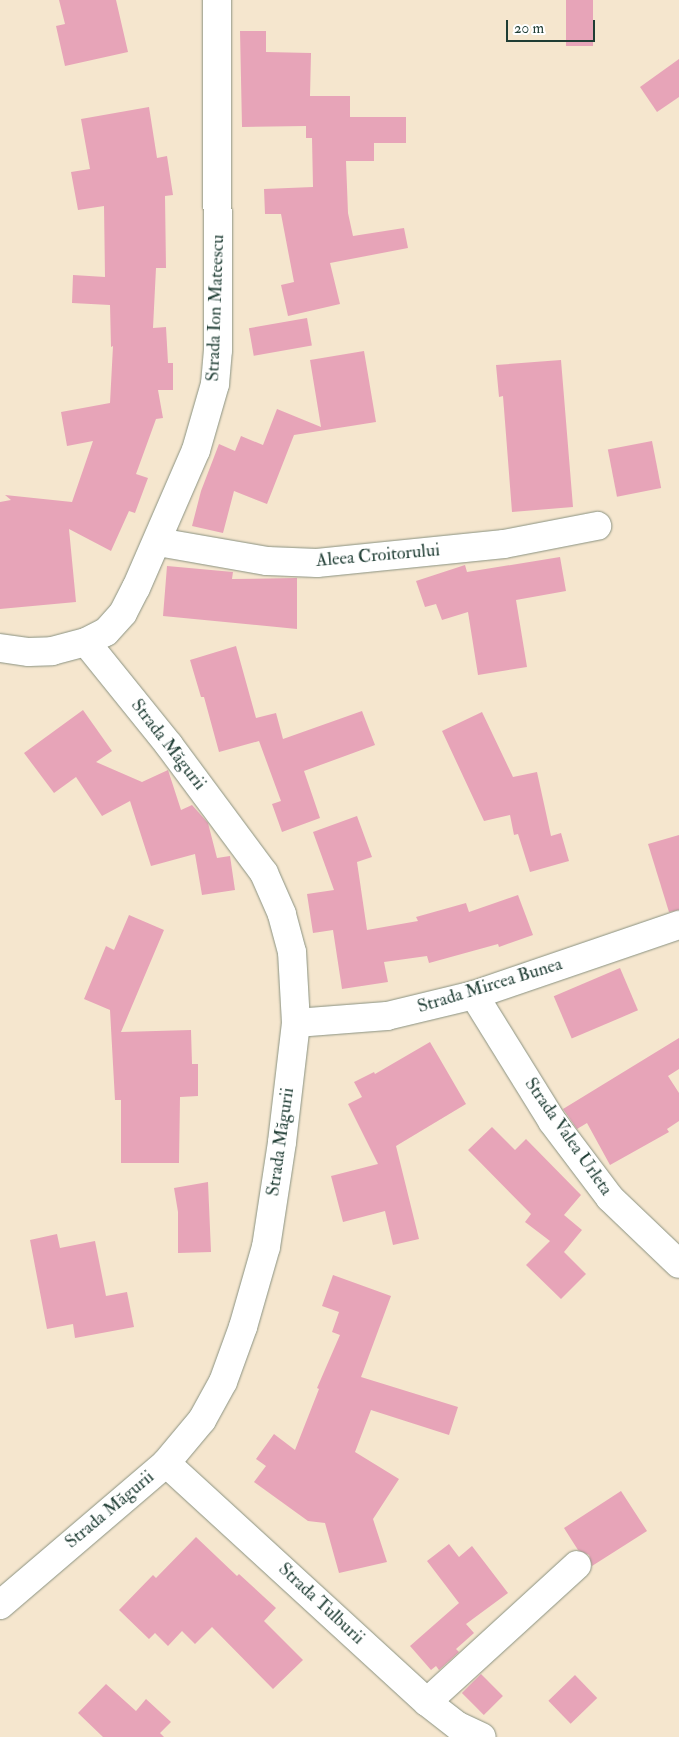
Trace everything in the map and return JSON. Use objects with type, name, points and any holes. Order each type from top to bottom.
[{"type":"street","name":"Strada Ion Mateescu","points":[[0,648],[30,652],[52,651],[86,642],[106,632],[123,614],[158,542],[196,450],[215,384],[219,298],[217,0]]},
{"type":"street","name":"Aleea Croitorului","points":[[158,542],[267,561],[316,563],[504,544],[597,526]]},
{"type":"street","name":"Strada Măgurii","points":[[0,1606],[166,1462],[202,1420],[223,1382],[243,1327],[266,1248],[282,1142],[296,1024],[292,952],[282,914],[264,874],[169,745],[86,642]]},
{"type":"street","name":"Strada Mircea Bunea","points":[[296,1024],[387,1016],[474,995],[679,925]]},
{"type":"street","name":"Strada Valea Urleta","points":[[474,995],[552,1121],[610,1198],[679,1264]]},
{"type":"street","name":"Strada Tulburii","points":[[166,1462],[427,1702],[458,1726],[482,1737]]},
{"type":"street","points":[[427,1702],[577,1565]]},
{"type":"building","points":[[59,0],[116,0],[128,52],[65,66],[56,26],[65,24]]},
{"type":"building","points":[[566,0],[593,0],[593,46],[566,46]]},
{"type":"building","points":[[240,31],[266,31],[266,52],[311,53],[310,96],[350,96],[350,117],[406,117],[406,143],[374,143],[374,161],[346,161],[348,213],[353,236],[404,228],[408,248],[330,263],[340,304],[288,316],[281,285],[294,282],[281,214],[265,214],[264,189],[313,187],[312,138],[306,138],[306,126],[242,127]]},
{"type":"building","points":[[679,59],[679,97],[657,112],[640,87]]},
{"type":"building","points":[[149,107],[157,158],[167,156],[173,195],[165,196],[166,268],[156,268],[153,328],[166,327],[168,363],[173,363],[173,390],[158,390],[163,418],[156,419],[136,474],[148,478],[135,513],[129,511],[111,551],[69,529],[76,602],[0,609],[0,502],[11,500],[5,495],[72,502],[93,441],[67,446],[61,412],[110,403],[113,346],[111,347],[110,305],[72,303],[73,275],[105,277],[104,206],[78,210],[71,172],[90,169],[81,119]]},
{"type":"building","points":[[307,318],[312,346],[254,356],[249,328]]},
{"type":"building","points":[[364,351],[376,422],[294,435],[267,504],[234,491],[223,533],[192,526],[201,491],[219,444],[235,451],[241,436],[263,445],[277,409],[321,427],[310,360]]},
{"type":"building","points":[[561,360],[573,507],[512,512],[503,396],[499,397],[496,365]]},
{"type":"building","points":[[652,441],[661,488],[617,497],[608,450]]},
{"type":"building","points":[[560,557],[566,591],[516,600],[527,667],[478,675],[468,612],[442,620],[436,604],[425,607],[416,581],[465,565],[467,572]]},
{"type":"building","points":[[167,566],[233,572],[232,579],[297,578],[297,629],[163,616]]},
{"type":"building","points":[[236,646],[256,718],[276,713],[283,739],[362,711],[375,745],[304,771],[320,818],[282,832],[272,804],[281,801],[259,741],[219,752],[204,697],[201,697],[190,660]]},
{"type":"building","points":[[83,710],[112,751],[96,762],[142,782],[168,770],[181,810],[192,805],[208,823],[217,858],[230,856],[235,890],[202,895],[195,854],[151,866],[130,801],[102,816],[76,777],[54,793],[24,753]]},
{"type":"building","points":[[482,712],[513,777],[537,772],[551,836],[561,833],[569,861],[530,872],[518,834],[514,835],[510,815],[484,821],[442,731]]},
{"type":"building","points":[[357,816],[372,857],[357,862],[367,930],[418,921],[416,917],[466,903],[469,912],[518,895],[533,935],[499,947],[498,944],[429,963],[427,956],[384,962],[388,982],[342,989],[333,930],[313,933],[307,894],[334,890],[313,832]]},
{"type":"building","points":[[679,835],[679,910],[669,912],[648,844]]},
{"type":"building","points":[[129,915],[164,930],[121,1032],[191,1030],[192,1064],[198,1064],[198,1096],[180,1097],[179,1163],[121,1163],[121,1100],[115,1100],[110,1010],[84,999],[106,946],[114,950]]},
{"type":"building","points":[[620,968],[638,1010],[572,1038],[554,996]]},
{"type":"building","points":[[679,1038],[679,1069],[668,1076],[679,1093],[679,1121],[667,1129],[669,1132],[610,1165],[587,1123],[577,1129],[563,1109]]},
{"type":"building","points":[[430,1042],[466,1104],[396,1146],[419,1239],[393,1245],[385,1211],[343,1222],[331,1176],[378,1164],[348,1104],[362,1097],[354,1082],[374,1072],[375,1074]]},
{"type":"building","points":[[492,1127],[515,1150],[526,1139],[581,1195],[564,1215],[582,1230],[564,1252],[586,1274],[561,1299],[526,1265],[550,1241],[525,1222],[531,1214],[468,1150]]},
{"type":"building","points":[[208,1182],[211,1252],[178,1253],[178,1212],[174,1188]]},
{"type":"building","points":[[57,1234],[60,1248],[95,1241],[106,1296],[127,1292],[134,1327],[75,1338],[73,1324],[47,1329],[30,1240]]},
{"type":"building","points":[[333,1275],[391,1296],[361,1377],[458,1407],[449,1435],[371,1410],[355,1452],[399,1479],[373,1519],[387,1562],[339,1573],[325,1523],[308,1521],[254,1482],[266,1466],[256,1459],[274,1434],[295,1450],[319,1389],[317,1388],[340,1335],[332,1332],[339,1312],[322,1306]]},
{"type":"building","points":[[621,1491],[647,1531],[592,1566],[589,1555],[578,1550],[564,1528]]},
{"type":"building","points":[[196,1537],[237,1576],[239,1574],[276,1608],[264,1621],[303,1660],[273,1689],[212,1627],[195,1644],[182,1631],[168,1646],[155,1633],[149,1639],[119,1610],[153,1575],[156,1578]]},
{"type":"building","points":[[449,1544],[459,1557],[472,1546],[508,1593],[466,1624],[474,1633],[456,1649],[459,1652],[439,1670],[436,1666],[431,1670],[410,1646],[459,1603],[427,1561]]},
{"type":"building","points":[[481,1674],[503,1696],[484,1715],[462,1693]]},
{"type":"building","points":[[575,1675],[597,1698],[571,1724],[548,1701]]},
{"type":"building","points":[[106,1684],[136,1711],[146,1699],[171,1722],[160,1733],[164,1737],[103,1737],[78,1713]]}]
